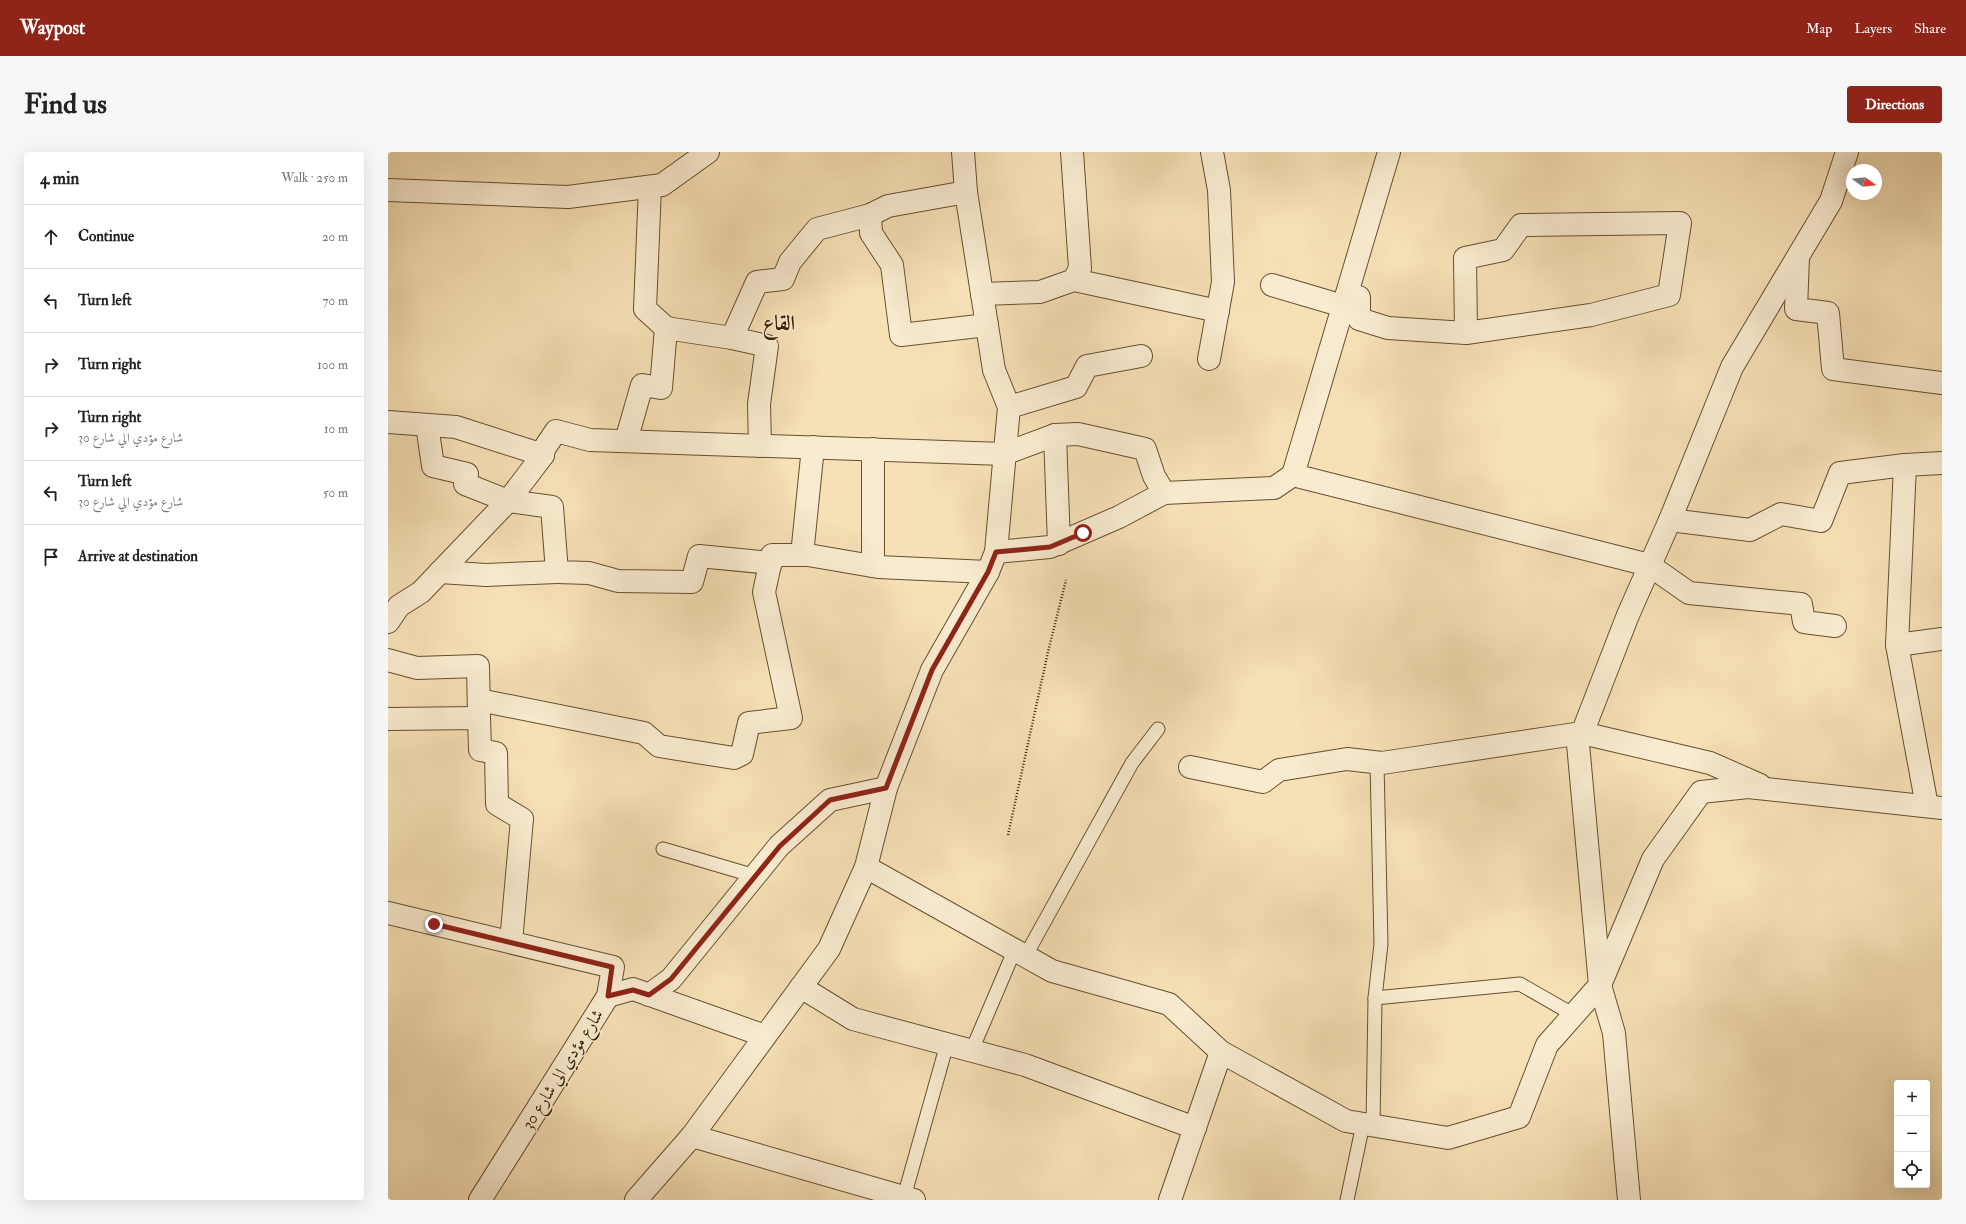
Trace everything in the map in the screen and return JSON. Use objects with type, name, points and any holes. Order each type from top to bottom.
[{"type":"street","points":[[388,190],[568,197],[662,185],[708,152]]},
{"type":"street","points":[[636,1200],[692,1136],[829,949],[866,868],[886,788],[932,670],[988,572],[996,552],[1009,407],[994,370],[966,192],[963,152]]},
{"type":"street","points":[[1072,152],[1080,268],[1074,280]]},
{"type":"street","points":[[1210,359],[1223,274],[1219,190],[1212,152]]},
{"type":"street","points":[[996,552],[1050,547],[1059,544],[1119,517],[1164,493],[1274,488],[1293,475],[1389,152]]},
{"type":"street","points":[[1629,1200],[1614,1033],[1600,985],[1578,744],[1649,565],[1670,520],[1732,366],[1830,201],[1847,152]]},
{"type":"street","points":[[650,187],[646,309],[666,328],[732,338],[767,346],[759,404],[760,446]]},
{"type":"street","points":[[732,338],[757,282],[783,279],[790,262],[817,229],[870,215],[888,206],[966,192]]},
{"type":"street","points":[[870,215],[870,233],[892,265],[901,335],[987,325]]},
{"type":"street","points":[[1272,285],[1345,300],[1359,297],[1359,320],[1388,328],[1466,333],[1591,315],[1669,295],[1680,223],[1521,225],[1503,250],[1465,258],[1466,333]]},
{"type":"street","points":[[1798,254],[1796,309],[1828,313],[1833,369],[1942,383]]},
{"type":"street","points":[[982,294],[1040,292],[1074,280],[1218,311]]},
{"type":"street","points":[[626,441],[642,385],[661,388],[666,328]]},
{"type":"street","points":[[1009,407],[1076,387],[1087,366],[1141,356]]},
{"type":"street","points":[[388,422],[456,427],[543,455]]},
{"type":"street","points":[[427,425],[433,466],[467,474],[465,484],[508,501],[552,507],[558,572]]},
{"type":"street","points":[[388,622],[400,606],[421,592],[508,501],[543,455],[544,449],[556,431],[590,440],[1004,454],[1055,435],[1078,434],[1146,449],[1154,476],[1164,493]]},
{"type":"street","points":[[1055,435],[1059,544]]},
{"type":"street","points":[[802,555],[814,447]]},
{"type":"street","points":[[873,449],[873,566]]},
{"type":"street","points":[[1670,520],[1750,530],[1781,514],[1821,522],[1840,473],[1905,465],[1942,463]]},
{"type":"street","points":[[866,868],[1052,971],[1169,1004],[1221,1052],[1346,1121],[1448,1138],[1519,1117],[1548,1045],[1600,985],[1653,859],[1701,792],[1748,787],[1767,788],[1934,807],[1897,645],[1905,465]]},
{"type":"street","points":[[1293,475],[1649,565],[1689,593],[1801,604],[1804,622],[1835,626]]},
{"type":"street","points":[[388,719],[479,709],[644,733],[659,746],[734,758],[742,754],[749,722],[791,718],[764,592],[772,555],[802,555],[873,566],[988,572]]},
{"type":"street","points":[[440,572],[486,574],[558,572],[589,573],[618,581],[692,582],[699,556],[771,563]]},
{"type":"street","points":[[1897,645],[1942,639]]},
{"type":"street","points":[[388,660],[417,668],[478,666],[480,750],[496,753],[497,804],[522,819],[511,942]]},
{"type":"street","points":[[1190,767],[1263,782],[1279,770],[1347,759],[1377,763],[1582,733],[1710,763],[1767,788]]},
{"type":"street","points":[[649,995],[671,979],[780,846],[830,800],[886,788]]},
{"type":"street","name":"شارع مؤدي الي شارع 30","points":[[388,913],[612,967],[608,996],[480,1200]]},
{"type":"street","points":[[801,987],[853,1019],[1025,1065],[1195,1128]]},
{"type":"street","points":[[608,996],[633,990],[765,1036]]},
{"type":"street","points":[[1170,1200],[1221,1052]]},
{"type":"street","points":[[692,1136],[909,1199]]},
{"type":"lane","points":[[972,1050],[1020,952],[1132,763],[1158,729]]},
{"type":"lane","points":[[1347,1200],[1368,1125],[1374,998],[1381,944],[1377,763]]},
{"type":"lane","points":[[663,849],[755,876]]},
{"type":"lane","points":[[1374,998],[1520,984],[1574,1015]]},
{"type":"lane","points":[[909,1199],[948,1044]]},
{"type":"path","points":[[1008,834],[1048,652],[1066,580]]},
{"type":"district","name":"القاع","points":[[779,323]]},
{"type":"route","points":[[434,924],[612,967],[608,996],[633,990],[649,995],[671,979],[780,846],[830,800],[886,788],[932,670],[988,572],[996,552],[1050,547],[1083,533]]}]
